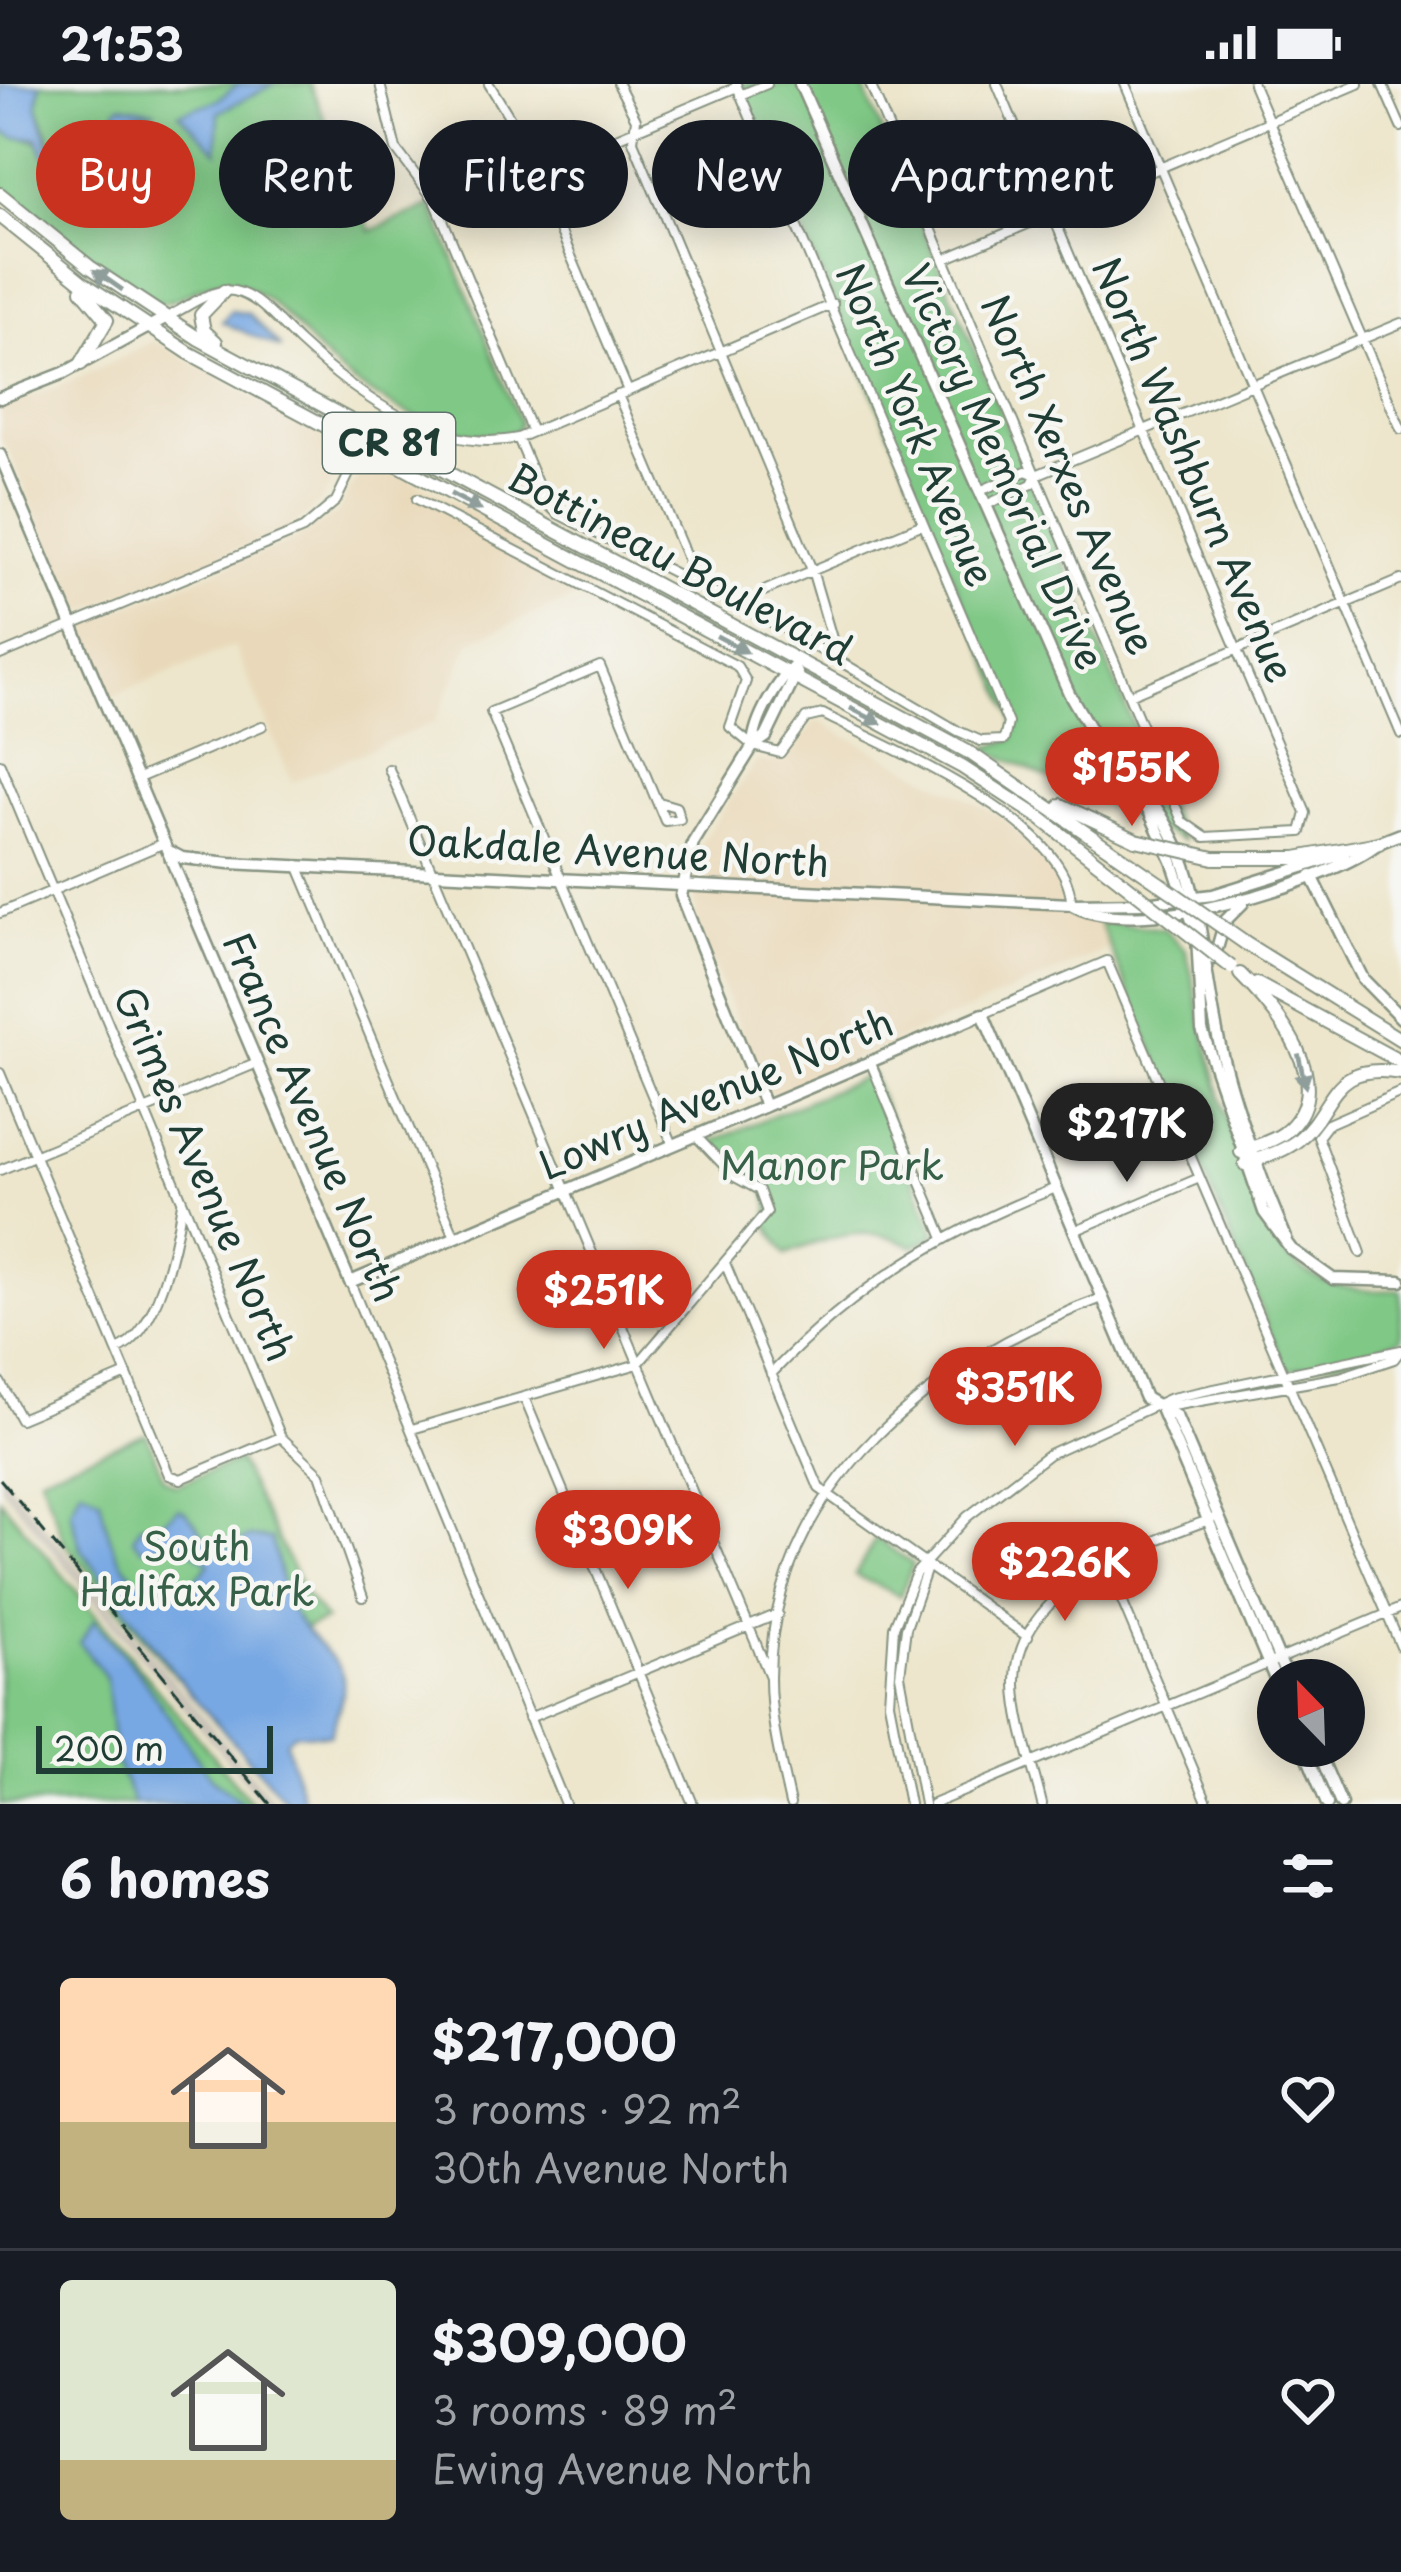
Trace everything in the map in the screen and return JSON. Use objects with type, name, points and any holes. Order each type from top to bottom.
[{"type":"main road","name":"Bottineau Boulevard","points":[[0,194],[90,267],[165,318],[345,420],[998,771]]},
{"type":"main road","name":"Bottineau Boulevard","points":[[0,217],[149,327],[362,448],[946,759],[1039,817],[1235,971]]},
{"type":"main road","points":[[0,217],[104,313],[106,327],[81,364]]},
{"type":"main road","points":[[224,291],[201,315],[208,336],[303,389],[345,420]]},
{"type":"main road","points":[[998,771],[1136,840],[1214,858],[1296,858],[1379,843]]},
{"type":"main road","name":"CR 81","points":[[998,771],[1245,943],[1401,1040]]},
{"type":"main road","points":[[1235,971],[1276,1014],[1306,1078],[1295,1122],[1250,1155]]},
{"type":"main road","name":"CR 81","points":[[1235,971],[1401,1062]]},
{"type":"main road","points":[[1250,1155],[1298,1139],[1341,1084],[1370,1072],[1401,1073]]},
{"type":"street","points":[[380,84],[397,149],[419,180]]},
{"type":"street","points":[[489,84],[510,120]]},
{"type":"street","points":[[518,438],[544,502],[558,514],[832,659],[836,652],[812,570],[633,141],[636,119],[618,84]]},
{"type":"street","points":[[628,133],[738,89],[767,84]]},
{"type":"street","name":"Victory Memorial Drive","points":[[800,84],[1069,693],[1149,811],[1191,903]]},
{"type":"street","name":"North Xerxes Avenue","points":[[870,84],[1182,821],[1194,833],[1295,834],[1306,828],[1306,812]]},
{"type":"street","name":"North Washburn Avenue","points":[[997,84],[1012,120]]},
{"type":"street","points":[[1125,84],[1401,734]]},
{"type":"street","points":[[1252,84],[1401,429]]},
{"type":"street","points":[[1156,169],[1358,84]]},
{"type":"street","points":[[1382,84],[1401,128]]},
{"type":"street","name":"North York Avenue","points":[[738,89],[1008,723],[1004,740],[980,741],[832,659]]},
{"type":"street","points":[[448,228],[532,432]]},
{"type":"street","points":[[561,228],[699,586]]},
{"type":"street","points":[[944,259],[1017,228]]},
{"type":"street","name":"North Washburn Avenue","points":[[1058,228],[1306,812]]},
{"type":"street","points":[[0,398],[81,364],[224,291],[250,298],[346,383],[432,430],[467,442],[518,438],[833,304]]},
{"type":"street","points":[[986,505],[1032,484],[1036,475],[1401,323]]},
{"type":"street","points":[[0,655],[303,529],[336,501],[369,433]]},
{"type":"street","name":"France Avenue North","points":[[0,455],[412,1429],[565,1804]]},
{"type":"street","points":[[980,490],[1026,471],[1036,475]]},
{"type":"street","points":[[417,499],[737,666],[746,681],[730,727],[753,746],[780,753],[806,718],[823,715],[1013,818],[1050,857],[1066,882],[1071,904]]},
{"type":"street","points":[[764,591],[923,524]]},
{"type":"street","points":[[1129,695],[1401,580]]},
{"type":"street","points":[[765,1106],[689,927],[682,884],[697,835],[798,662]]},
{"type":"street","points":[[659,802],[600,666],[491,712],[673,1145]]},
{"type":"street","points":[[135,779],[262,726]]},
{"type":"street","name":"Grimes Avenue North","points":[[0,764],[281,1438],[320,1474],[363,1598]]},
{"type":"street","points":[[389,769],[770,1677],[790,1804]]},
{"type":"street","points":[[1191,903],[1401,834]]},
{"type":"street","points":[[1191,903],[1250,899],[1315,877],[1379,843]]},
{"type":"street","points":[[0,913],[164,846]]},
{"type":"street","name":"Oakdale Avenue North","points":[[164,846],[182,858],[1071,904],[1112,915],[1191,903]]},
{"type":"street","points":[[298,865],[455,1237]]},
{"type":"street","points":[[1296,872],[1315,877]]},
{"type":"street","points":[[1315,877],[1363,979],[1401,1018]]},
{"type":"street","points":[[1212,992],[1220,935],[1233,911],[1250,899]]},
{"type":"street","points":[[1191,903],[1221,1050],[1264,1213],[1291,1249],[1333,1279],[1401,1281]]},
{"type":"street","points":[[1191,903],[1202,1030],[1250,1155]]},
{"type":"street","name":"Lowry Avenue North","points":[[350,1282],[1107,961],[1197,1179]]},
{"type":"street","points":[[983,1014],[1145,1398],[1178,1408],[1365,1370],[1400,1352]]},
{"type":"street","points":[[870,1061],[944,1236]]},
{"type":"street","points":[[0,1170],[256,1064]]},
{"type":"street","points":[[0,1073],[169,1475],[176,1480],[281,1438]]},
{"type":"street","points":[[1360,1252],[1318,1137],[1328,1124],[1401,1092]]},
{"type":"street","points":[[412,1429],[638,1364],[766,1212],[764,1197],[736,1177],[695,1135]]},
{"type":"street","points":[[1074,1231],[1197,1179],[1401,1647]]},
{"type":"street","points":[[772,1374],[839,1307],[944,1236],[1055,1188]]},
{"type":"street","points":[[117,1350],[136,1337],[162,1288],[182,1200]]},
{"type":"street","points":[[725,1263],[819,1488],[1028,1636]]},
{"type":"street","points":[[770,1677],[779,1613],[800,1546],[827,1496],[878,1434],[936,1382],[1001,1340],[1102,1298]]},
{"type":"street","points":[[909,1804],[889,1702],[889,1652],[916,1573],[967,1516],[1018,1473],[1090,1433],[1189,1392],[1400,1352]]},
{"type":"street","points":[[0,1382],[17,1419],[127,1374]]},
{"type":"street","points":[[524,1396],[693,1804]]},
{"type":"street","points":[[1160,1406],[1273,1659]]},
{"type":"street","points":[[1042,1804],[1016,1686],[1028,1636],[1059,1599],[1106,1563],[1214,1518]]},
{"type":"street","points":[[1106,1563],[1208,1804]]},
{"type":"street","points":[[924,1804],[900,1675],[906,1628],[927,1566]]},
{"type":"street","points":[[1279,1659],[1401,1608]]},
{"type":"street","points":[[529,1718],[779,1613]]},
{"type":"street","points":[[933,1804],[1257,1668]]},
{"type":"street","points":[[1319,1768],[1328,1804]]},
{"type":"street","points":[[1319,1768],[1341,1804]]},
{"type":"shaded area","points":[[154,341],[333,442],[342,452],[341,466],[321,501],[289,530],[76,614],[11,454],[0,439],[0,408],[87,375]]},
{"type":"shaded area","points":[[377,462],[599,578],[590,591],[471,641],[435,722],[292,782],[234,646],[108,698],[81,625],[298,538],[337,513],[361,470]]},
{"type":"shaded area","points":[[816,720],[1002,817],[1045,863],[1075,917],[1099,921],[1111,948],[774,1094],[766,1091],[696,923],[694,867],[701,843],[757,760],[785,763]]},
{"type":"shaded area","points":[[0,1473],[277,1804],[263,1804],[0,1486]]},
{"type":"green space","points":[[41,84],[310,84],[325,120],[219,120],[219,228],[370,231],[395,228],[395,221],[419,210],[419,228],[441,228],[520,423],[517,430],[474,434],[400,410],[340,372],[271,303],[244,286],[218,282],[172,300],[149,302],[53,228],[195,228],[195,120],[43,120],[37,104]]},
{"type":"green space","points":[[739,84],[862,84],[877,120],[848,120],[848,228],[923,228],[1182,840],[985,749],[1013,739],[1014,719],[801,228],[824,228],[824,120],[755,120]]},
{"type":"green space","points":[[0,130],[36,141],[36,215],[0,187]]},
{"type":"green space","points":[[1099,921],[1164,929],[1186,950],[1240,1163],[1274,1239],[1295,1264],[1319,1279],[1360,1289],[1401,1290],[1401,1339],[1346,1359],[1286,1370]]},
{"type":"green space","name":"Manor Park","points":[[871,1074],[936,1234],[914,1247],[881,1235],[850,1235],[786,1254],[766,1222],[768,1198],[762,1188],[710,1142]]},
{"type":"green space","name":"South Halifax Park","points":[[146,1433],[164,1479],[176,1485],[238,1461],[306,1596],[326,1620],[177,1678],[65,1543],[40,1476]]},
{"type":"green space","points":[[0,1499],[253,1804],[0,1804]]},
{"type":"green space","points":[[876,1538],[913,1564],[900,1596],[855,1575]]},
{"type":"water","points":[[0,84],[41,84],[37,104],[42,120],[36,120],[36,138],[14,137],[0,130]]},
{"type":"water","points":[[239,84],[275,84],[219,112],[217,152],[195,129],[195,120],[186,120],[179,113],[216,101]]},
{"type":"water","points":[[120,105],[156,111],[124,115],[122,120],[109,120]]},
{"type":"water","points":[[231,311],[249,314],[282,349],[222,322]]},
{"type":"water","points":[[81,1488],[100,1498],[123,1564],[147,1585],[164,1591],[184,1593],[210,1563],[180,1542],[142,1548],[133,1539],[140,1525],[162,1522],[179,1508],[221,1552],[250,1537],[271,1539],[293,1613],[334,1661],[343,1679],[330,1735],[295,1733],[286,1741],[304,1804],[289,1804],[189,1692],[81,1549],[71,1511]]},
{"type":"water","points":[[94,1620],[139,1673],[211,1778],[244,1804],[134,1804],[115,1758],[106,1677],[80,1643]]},
{"type":"railway","points":[[0,1479],[270,1804]]}]
